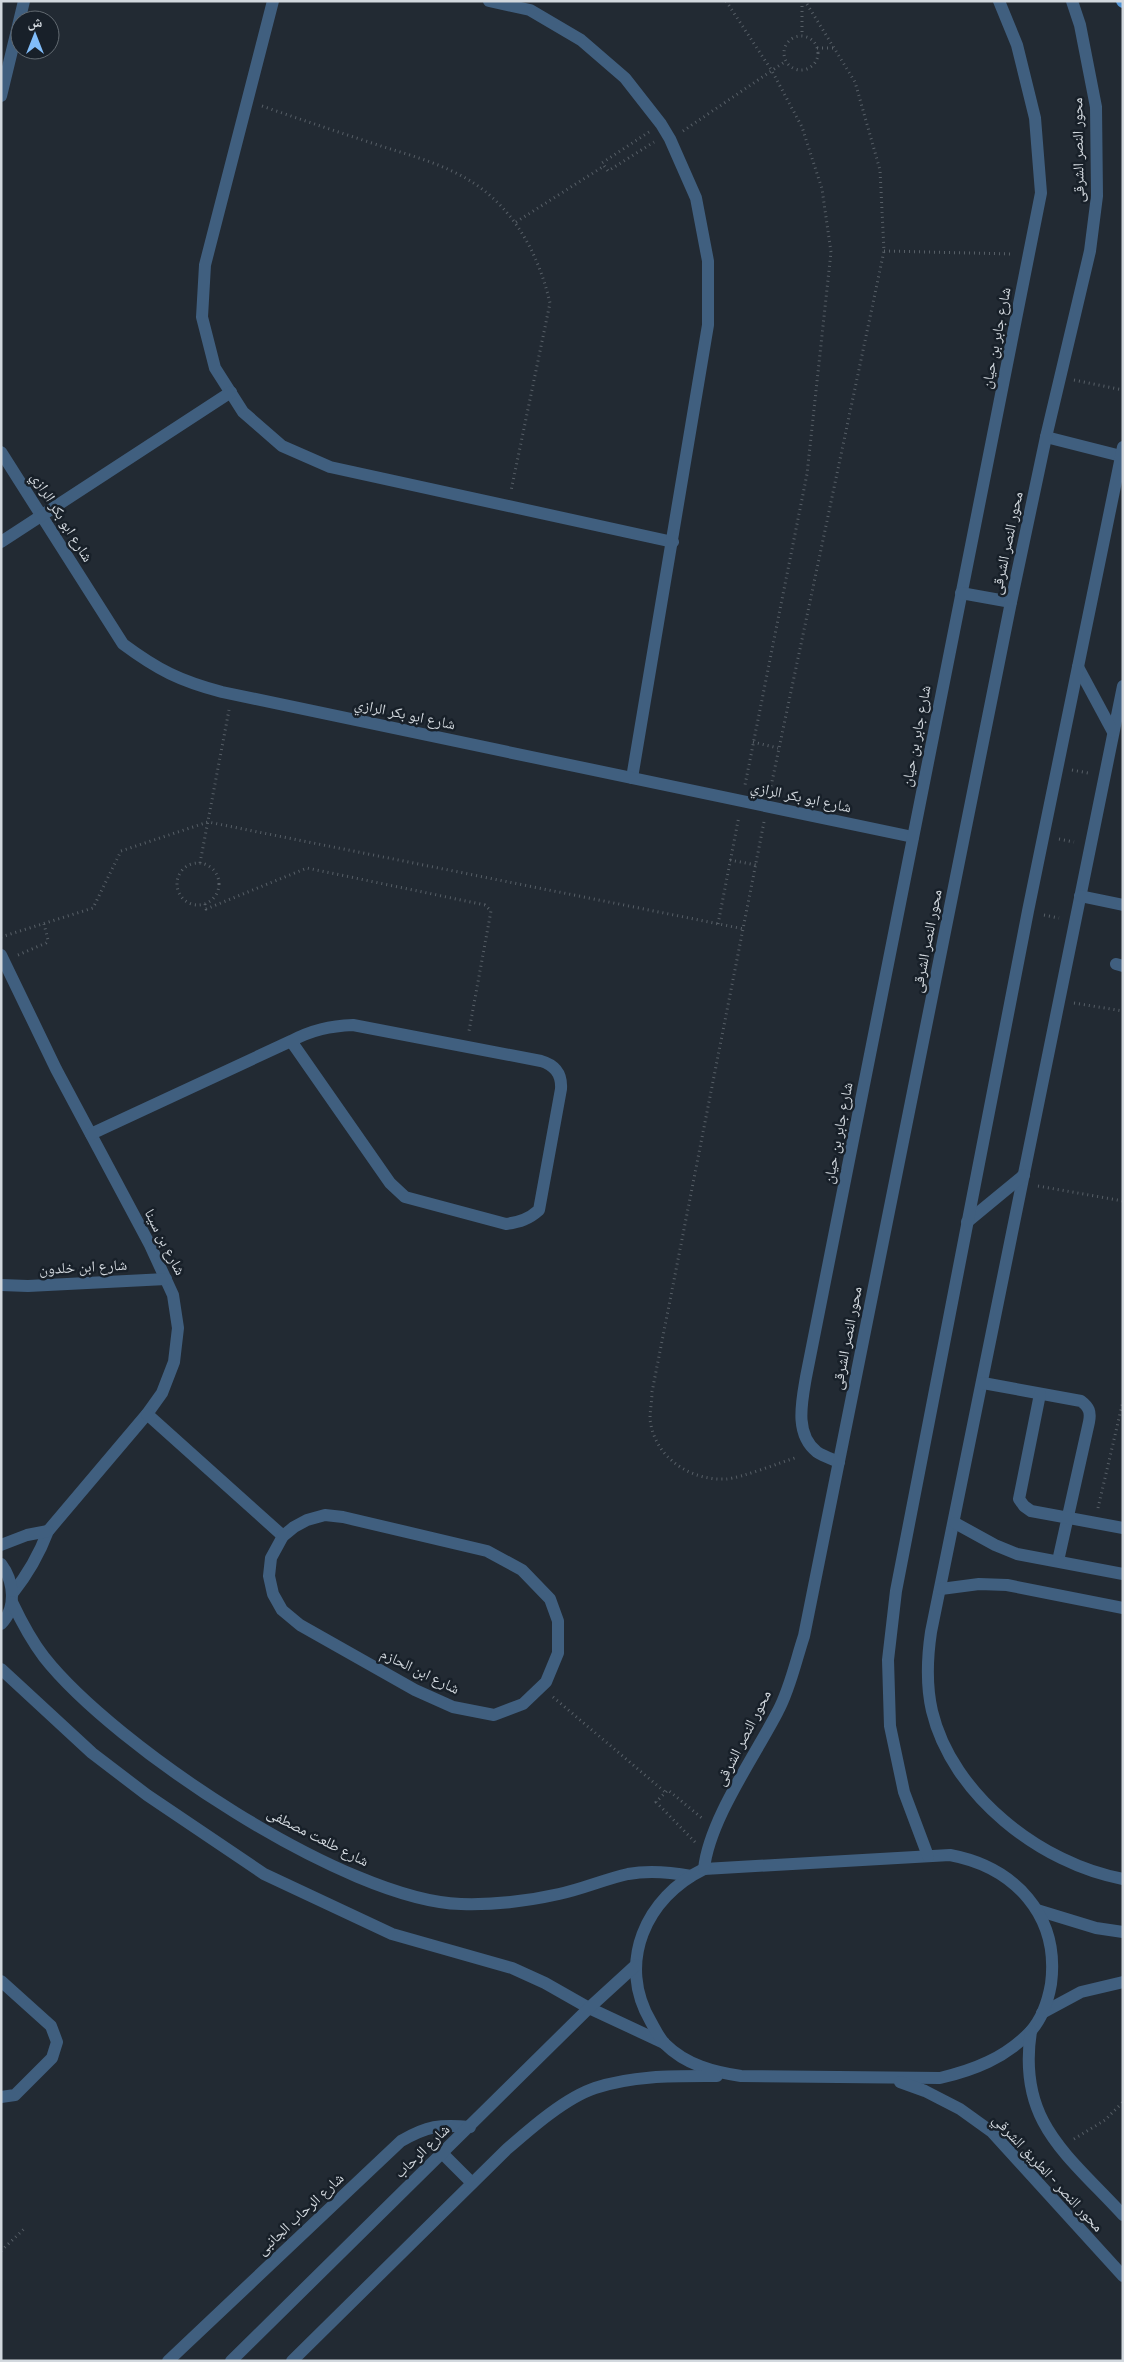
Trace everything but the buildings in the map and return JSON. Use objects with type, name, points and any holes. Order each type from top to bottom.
[{"type":"street","points":[[1,96],[24,1]]},
{"type":"street","points":[[274,1],[205,265],[202,317],[216,368],[243,412],[282,446],[330,467],[673,542]]},
{"type":"street","points":[[489,1],[530,10],[581,40],[625,78],[666,132],[696,198],[708,262],[708,326],[632,778]]},
{"type":"street","name":"شارع جابر بن حيان","points":[[839,1462],[816,1451],[802,1430],[802,1405],[1041,193],[1035,118],[1017,45],[999,1]]},
{"type":"street","name":"محور النصر الشرقى","points":[[704,1869],[706,1853],[715,1829],[744,1771],[779,1709],[804,1636],[1011,602],[1046,437],[1090,251],[1097,196],[1096,107],[1080,25],[1072,1]]},
{"type":"street","points":[[1,542],[231,392]]},
{"type":"street","points":[[928,1856],[904,1792],[892,1736],[888,1660],[896,1591],[1028,911],[1122,451],[1046,437]]},
{"type":"street","name":"شارع ابو بكر الرازي","points":[[1,452],[123,644],[153,666],[186,683],[913,837]]},
{"type":"street","points":[[961,593],[1011,602]]},
{"type":"street","points":[[1078,667],[1112,732]]},
{"type":"street","points":[[1123,686],[1112,732],[928,1652],[929,1692],[939,1732],[959,1769],[987,1805],[1024,1837],[1067,1862],[1090,1871],[1123,1879]]},
{"type":"street","points":[[1080,896],[1123,905]]},
{"type":"street","name":"شارع بن سينا","points":[[1,1624],[12,1598],[36,1561],[48,1531],[148,1414],[162,1393],[174,1362],[178,1328],[174,1295],[56,1069],[3,958]]},
{"type":"street","points":[[91,1134],[291,1041],[317,1029],[353,1025],[548,1063],[555,1067],[562,1081],[539,1210],[530,1218],[519,1223],[506,1224],[404,1197],[396,1191],[291,1041]]},
{"type":"street","points":[[967,1222],[1024,1179]]},
{"type":"street","name":"شارع ابن خلدون","points":[[1,1285],[28,1286],[166,1279]]},
{"type":"street","points":[[983,1383],[1081,1401],[1088,1406],[1090,1414],[1069,1518],[1058,1561]]},
{"type":"street","points":[[1040,1394],[1019,1499],[1024,1506],[1031,1510],[1123,1528]]},
{"type":"street","points":[[148,1414],[283,1536]]},
{"type":"street","name":"شارع ابن الحازم","points":[[325,1515],[343,1517],[487,1551],[522,1570],[550,1598],[558,1621],[558,1653],[546,1682],[541,1687],[523,1704],[494,1715],[453,1707],[415,1690],[300,1625],[282,1610],[273,1594],[269,1576],[272,1558],[283,1536],[294,1526],[307,1520],[325,1515]]},
{"type":"street","points":[[955,1523],[1006,1550],[1123,1574]]},
{"type":"street","points":[[1,1544],[27,1535],[48,1531]]},
{"type":"street","name":"شارع طلعت مصطفى","points":[[1,1564],[10,1582],[12,1598],[26,1630],[43,1656],[64,1680],[112,1723],[163,1763],[216,1800],[272,1833],[329,1863],[388,1889],[414,1897],[461,1904],[533,1899],[562,1894],[630,1874],[662,1871],[691,1876]]},
{"type":"street","points":[[941,1589],[979,1584],[1007,1585],[1123,1608]]},
{"type":"street","points":[[1,1668],[92,1752],[147,1795],[264,1874],[392,1934],[512,1968],[546,1983],[589,2008],[665,2044],[683,2058],[711,2071],[742,2076]]},
{"type":"street","points":[[297,2358],[472,2183],[541,2120],[593,2088],[626,2079],[668,2076],[888,2079],[940,2078],[966,2072],[990,2062],[1012,2048],[1031,2031],[1042,2013],[1049,1993],[1052,1964],[1046,1930],[1037,1910],[1024,1893],[1008,1878],[991,1867],[971,1859],[950,1856],[928,1856],[704,1869],[669,1892],[652,1913],[640,1938],[636,1965],[638,1988],[644,2011],[665,2044]]},
{"type":"street","points":[[1037,1910],[1088,1926],[1123,1932]]},
{"type":"street","name":"شارع الرحاب","points":[[231,2361],[589,2008],[636,1965]]},
{"type":"street","points":[[1,1981],[51,2026],[57,2042],[52,2058],[15,2095],[1,2097]]},
{"type":"street","points":[[1042,2013],[1081,1992],[1123,1982]]},
{"type":"street","name":"محور النصر - الطريق الشرقي","points":[[1031,2031],[1027,2055],[1028,2080],[1032,2096],[1045,2127],[1059,2146],[1123,2215]]},
{"type":"street","name":"محور النصر - الطريق الشرقي","points":[[888,2079],[925,2090],[960,2109],[992,2132],[1123,2276]]},
{"type":"street","name":"شارع الرحاب الجانبى","points":[[168,2361],[402,2141],[422,2129],[446,2124],[470,2127]]},
{"type":"street","points":[[442,2153],[472,2183]]},
{"type":"path","points":[[718,924],[807,474],[831,252],[822,189],[802,127],[772,71],[726,1]]},
{"type":"path","points":[[802,1],[802,36]]},
{"type":"path","points":[[802,36],[811,39],[817,48],[817,57],[809,68],[796,69],[786,61],[784,55],[787,42],[792,38],[802,36]]},
{"type":"path","points":[[817,48],[835,48]]},
{"type":"path","points":[[666,132],[602,162],[604,166],[608,171],[666,132],[786,61]]},
{"type":"path","points":[[248,101],[456,173],[489,194],[516,222],[532,247],[543,274],[550,303],[508,506]]},
{"type":"path","points":[[516,222],[604,166]]},
{"type":"path","points":[[884,251],[1029,254]]},
{"type":"path","points":[[1060,377],[1123,390]]},
{"type":"path","points":[[200,863],[232,694]]},
{"type":"path","points":[[753,742],[778,748]]},
{"type":"path","points":[[1058,767],[1104,776]]},
{"type":"path","points":[[1,936],[93,908],[120,850],[208,822],[744,929]]},
{"type":"path","points":[[1044,835],[1090,846]]},
{"type":"path","points":[[730,860],[756,865]]},
{"type":"path","points":[[192,863],[200,863],[215,870],[219,886],[217,893],[205,904],[189,902],[178,890],[177,882],[185,867],[192,863]]},
{"type":"path","points":[[205,904],[206,909],[307,868],[487,906],[491,911],[466,1046]]},
{"type":"path","points":[[1028,911],[1075,922]]},
{"type":"path","points":[[3,958],[45,944],[48,940],[44,924]]},
{"type":"path","points":[[1059,1000],[1123,1012]]},
{"type":"path","points":[[1024,1179],[1123,1201]]},
{"type":"path","points":[[1095,1522],[1123,1401]]},
{"type":"path","points":[[541,1687],[665,1792],[668,1790],[715,1829]]},
{"type":"path","points":[[665,1792],[656,1804],[706,1853]]},
{"type":"path","points":[[1059,2146],[1105,2120],[1123,2102]]},
{"type":"path","points":[[1,2251],[25,2228]]}]
